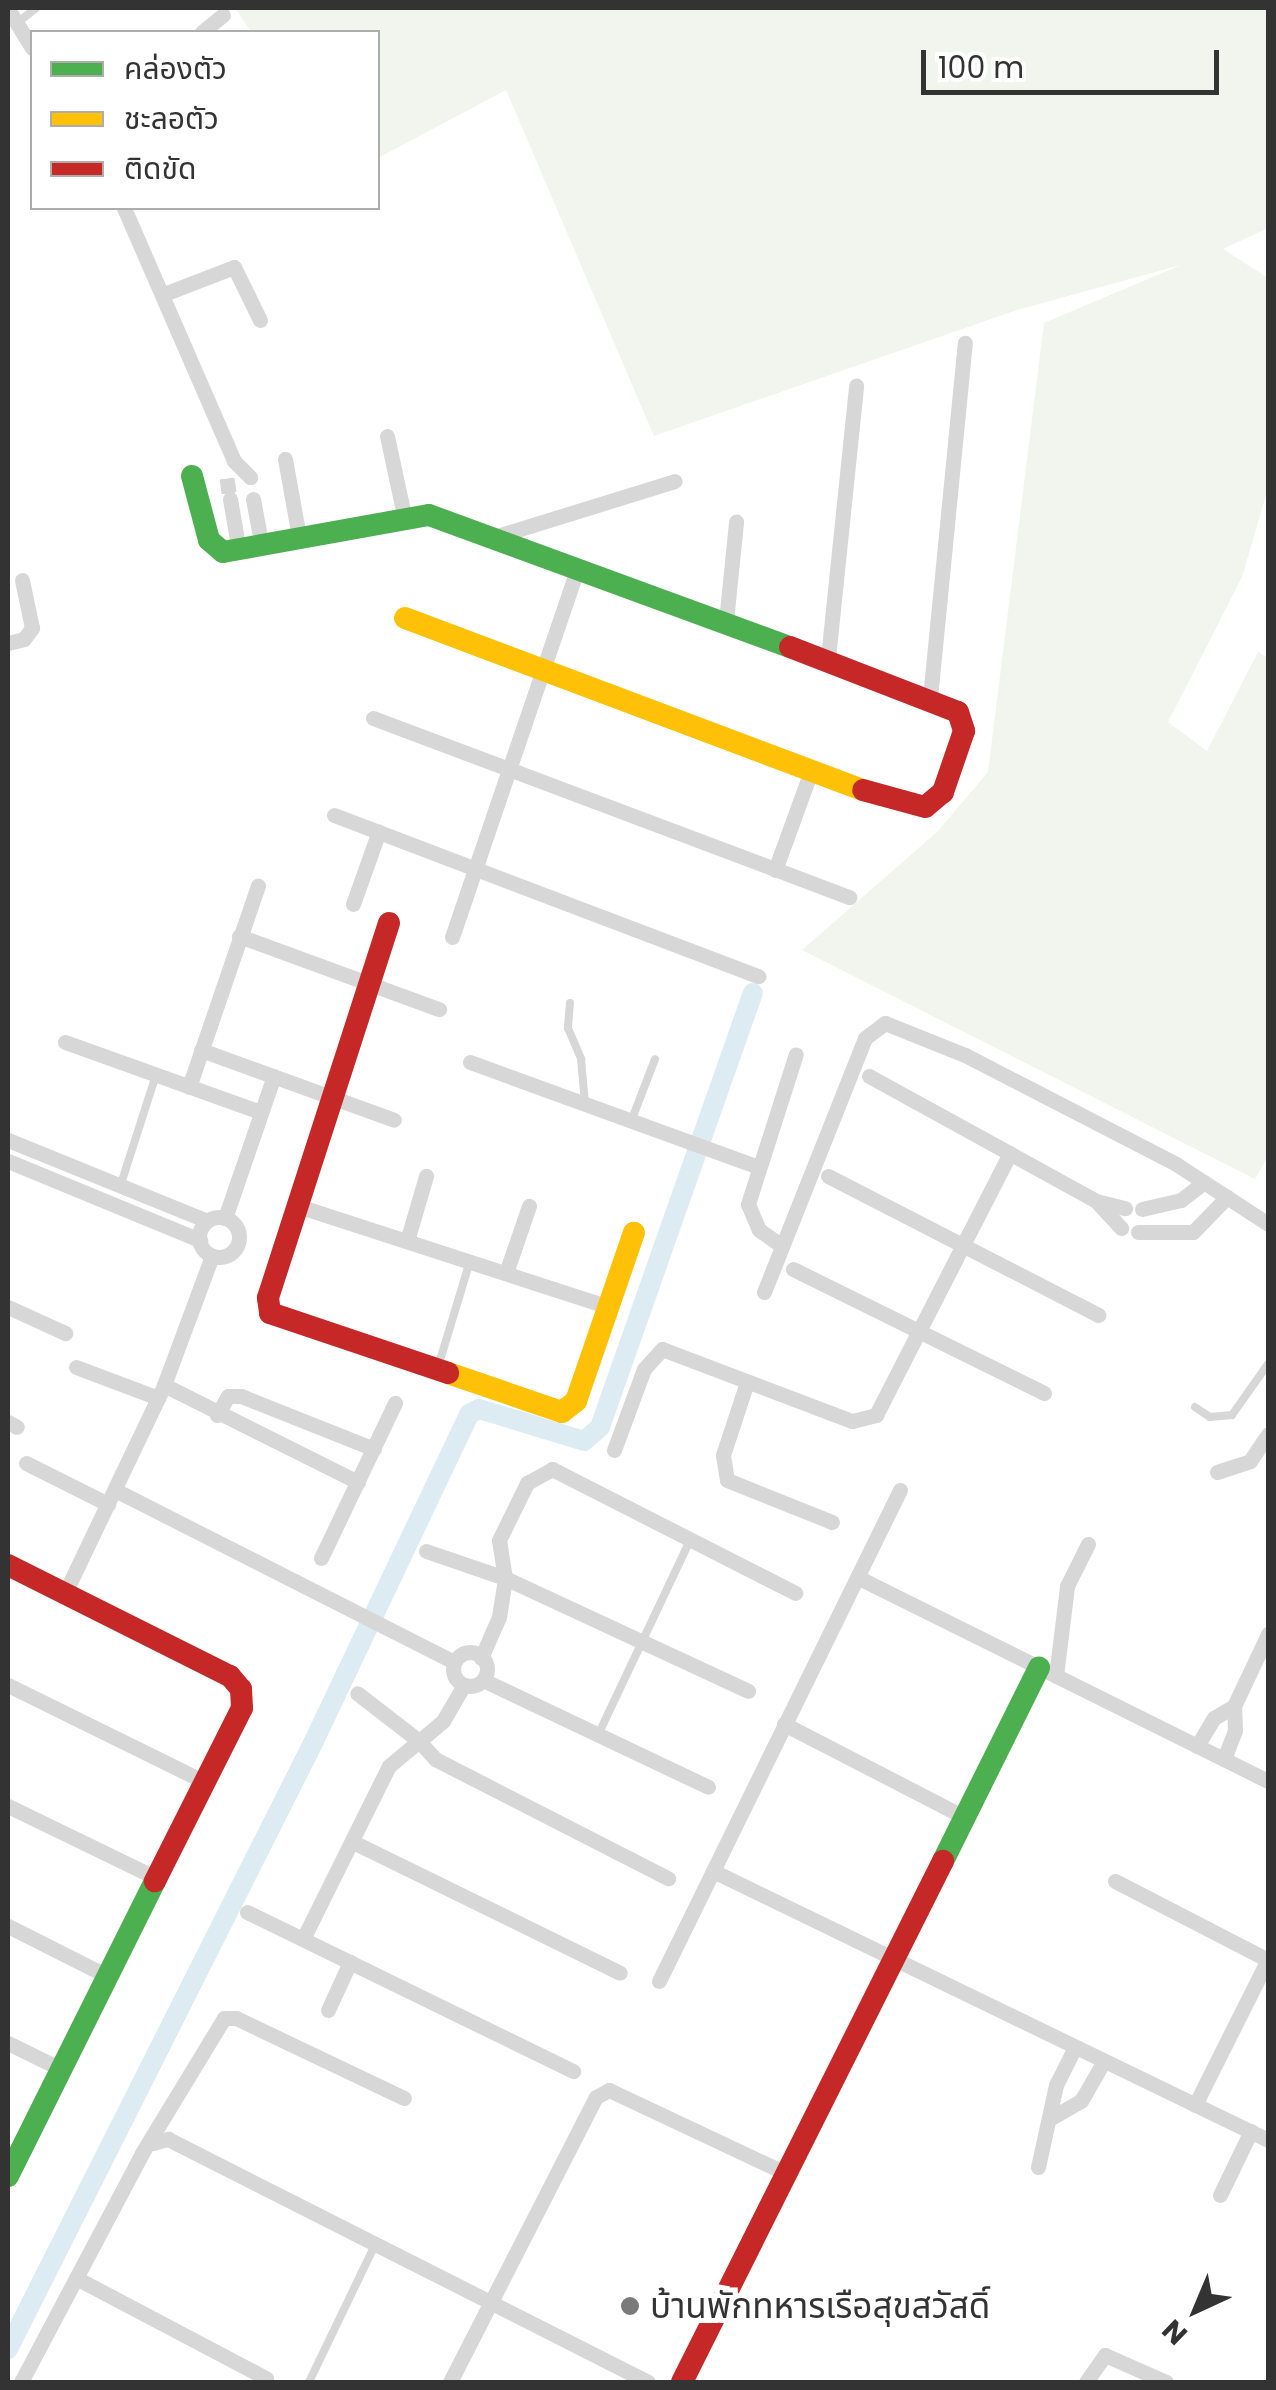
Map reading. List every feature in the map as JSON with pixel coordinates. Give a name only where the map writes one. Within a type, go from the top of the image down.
[{"type":"street","points":[[204,30],[223,15]]},
{"type":"street","points":[[12,16],[30,45]]},
{"type":"street","points":[[125,210],[234,461],[250,477]]},
{"type":"street","points":[[164,294],[234,267],[260,320]]},
{"type":"street","points":[[930,698],[965,343]]},
{"type":"street","points":[[828,658],[856,385]]},
{"type":"street","points":[[387,436],[404,516]]},
{"type":"street","points":[[285,459],[300,537]]},
{"type":"street","points":[[227,478],[234,461]]},
{"type":"street","points":[[192,476],[209,540],[223,552],[404,516],[429,515],[930,698],[958,712],[964,731],[934,802],[908,807],[405,618]]},
{"type":"street","points":[[494,538],[676,481]]},
{"type":"street","points":[[230,498],[250,549]]},
{"type":"street","points":[[250,549],[253,499]]},
{"type":"street","points":[[726,621],[736,522]]},
{"type":"street","points":[[452,937],[505,768],[578,567]]},
{"type":"street","points":[[8,643],[24,640],[32,628],[22,580]]},
{"type":"street","points":[[373,718],[849,897]]},
{"type":"street","points":[[775,870],[812,771]]},
{"type":"street","points":[[334,814],[758,976]]},
{"type":"street","points":[[353,904],[379,831]]},
{"type":"street","points":[[189,1087],[258,886]]},
{"type":"street","points":[[390,924],[295,1205],[266,1306],[270,1314],[554,1412],[568,1410],[634,1233]]},
{"type":"street","points":[[239,936],[439,1010]]},
{"type":"street","points":[[764,1292],[865,1038],[885,1023],[965,1055],[1204,1182],[1268,1224]]},
{"type":"street","points":[[65,1042],[262,1112]]},
{"type":"street","points":[[202,1050],[394,1120]]},
{"type":"street","points":[[782,1246],[751,1220],[748,1204],[796,1054]]},
{"type":"street","points":[[470,1062],[759,1167]]},
{"type":"street","points":[[225,1218],[274,1076]]},
{"type":"street","points":[[869,1076],[1096,1201],[1122,1228]]},
{"type":"street","points":[[8,1140],[207,1222],[225,1218]]},
{"type":"street","points":[[614,1450],[653,1353],[670,1348],[747,1382],[866,1422],[921,1330],[1010,1153]]},
{"type":"street","points":[[8,1161],[200,1240],[212,1256]]},
{"type":"street","points":[[407,1241],[426,1176]]},
{"type":"street","points":[[828,1176],[1098,1315]]},
{"type":"street","points":[[1096,1201],[1162,1208],[1204,1182]]},
{"type":"street","points":[[1138,1232],[1193,1232],[1228,1197]]},
{"type":"street","points":[[295,1205],[608,1307]]},
{"type":"street","points":[[506,1273],[529,1206]]},
{"type":"street","points":[[1162,1208],[1164,1235]]},
{"type":"street","points":[[212,1256],[229,1256],[239,1244],[238,1228],[225,1218]]},
{"type":"street","points":[[200,1240],[207,1222]]},
{"type":"street","points":[[65,1593],[161,1392],[212,1256]]},
{"type":"street","points":[[794,1269],[1044,1393]]},
{"type":"street","points":[[8,1306],[65,1333]]},
{"type":"street","points":[[76,1367],[161,1392],[358,1482]]},
{"type":"street","points":[[747,1382],[722,1455],[727,1480],[832,1522]]},
{"type":"street","points":[[217,1415],[228,1396],[240,1396],[374,1448]]},
{"type":"street","points":[[321,1558],[395,1403]]},
{"type":"street","points":[[1216,1472],[1250,1461],[1268,1434]]},
{"type":"street","points":[[26,1463],[111,1497],[454,1662]]},
{"type":"street","points":[[483,1680],[481,1658],[499,1617],[505,1578],[500,1540],[527,1483],[543,1468],[795,1593]]},
{"type":"street","points":[[659,1980],[900,1490]]},
{"type":"street","points":[[682,2382],[964,1817],[1047,1672],[1066,1586],[1088,1544]]},
{"type":"street","points":[[426,1551],[505,1578],[642,1638],[748,1691]]},
{"type":"street","points":[[8,1565],[230,1676],[241,1689],[242,1708],[9,2169]]},
{"type":"street","points":[[859,1578],[1268,1780]]},
{"type":"street","points":[[1224,1760],[1235,1732],[1234,1706],[1268,1634]]},
{"type":"street","points":[[454,1662],[469,1652],[481,1658]]},
{"type":"street","points":[[454,1662],[453,1673],[464,1685]]},
{"type":"street","points":[[303,1939],[390,1766],[443,1720],[464,1685],[483,1680],[708,1787]]},
{"type":"street","points":[[8,1684],[205,1782]]},
{"type":"street","points":[[357,1692],[419,1740],[444,1766],[668,1878]]},
{"type":"street","points":[[1197,1746],[1214,1718],[1234,1706]]},
{"type":"street","points":[[784,1724],[964,1817]]},
{"type":"street","points":[[8,1806],[156,1878]]},
{"type":"street","points":[[353,1842],[620,1974]]},
{"type":"street","points":[[713,1871],[1268,2140]]},
{"type":"street","points":[[1115,1881],[1268,1959],[1195,2104]]},
{"type":"street","points":[[247,1912],[573,2071]]},
{"type":"street","points":[[8,1926],[108,1976]]},
{"type":"street","points":[[328,2010],[350,1962]]},
{"type":"street","points":[[21,2382],[224,2018],[404,2098]]},
{"type":"street","points":[[8,2044],[61,2069]]},
{"type":"street","points":[[1038,2167],[1056,2085],[1075,2048]]},
{"type":"street","points":[[1051,2118],[1082,2101],[1104,2062]]},
{"type":"street","points":[[450,2382],[588,2103],[609,2090],[785,2173]]},
{"type":"street","points":[[1220,2195],[1251,2131]]},
{"type":"street","points":[[152,2143],[168,2139],[648,2382]]},
{"type":"street","points":[[76,2278],[266,2378]]},
{"type":"street","points":[[1086,2382],[1105,2355],[1166,2382]]},
{"type":"lane","points":[[12,16],[36,8]]},
{"type":"lane","points":[[570,1003],[568,1028],[581,1058],[584,1103]]},
{"type":"lane","points":[[632,1120],[654,1060]]},
{"type":"lane","points":[[120,1187],[156,1075]]},
{"type":"lane","points":[[437,1372],[470,1261]]},
{"type":"lane","points":[[1195,1406],[1210,1417],[1232,1415],[1268,1364]]},
{"type":"lane","points":[[598,1735],[690,1539]]},
{"type":"lane","points":[[309,2382],[376,2244]]},
{"type":"shaded area","points":[[235,8],[1268,8],[1268,228],[1223,249],[1268,278],[1268,488],[1242,577],[1168,722],[1207,751],[1258,652],[1268,658],[1268,1156],[1255,1179],[802,950],[938,831],[988,772],[1044,323],[1181,265],[1017,310],[654,436],[506,90],[380,157],[380,30],[250,30]]},
{"type":"waterway","points":[[8,2349],[314,1741],[469,1414],[479,1409],[584,1441],[600,1427],[753,993]]},
{"type":"tunnel","points":[[227,478],[230,499]]},
{"type":"traffic: fast","points":[[192,476],[209,540],[223,552],[429,515],[790,647]]},
{"type":"traffic: fast","points":[[943,1861],[1039,1668]]},
{"type":"traffic: fast","points":[[8,2176],[155,1881]]},
{"type":"traffic: slow","points":[[405,618],[863,790]]},
{"type":"traffic: slow","points":[[448,1373],[562,1412],[576,1401],[634,1233]]},
{"type":"traffic: jam","points":[[790,647],[958,712],[964,731],[943,792],[925,807],[863,790]]},
{"type":"traffic: jam","points":[[389,923],[268,1298],[270,1313],[448,1373]]},
{"type":"traffic: jam","points":[[8,1565],[230,1676],[241,1689],[242,1708],[155,1881]]},
{"type":"traffic: jam","points":[[682,2382],[943,1861]]},
{"type":"place","name":"บ้านพักทหารเรือสุขสวัสดิ์","points":[[630,2306]]}]
